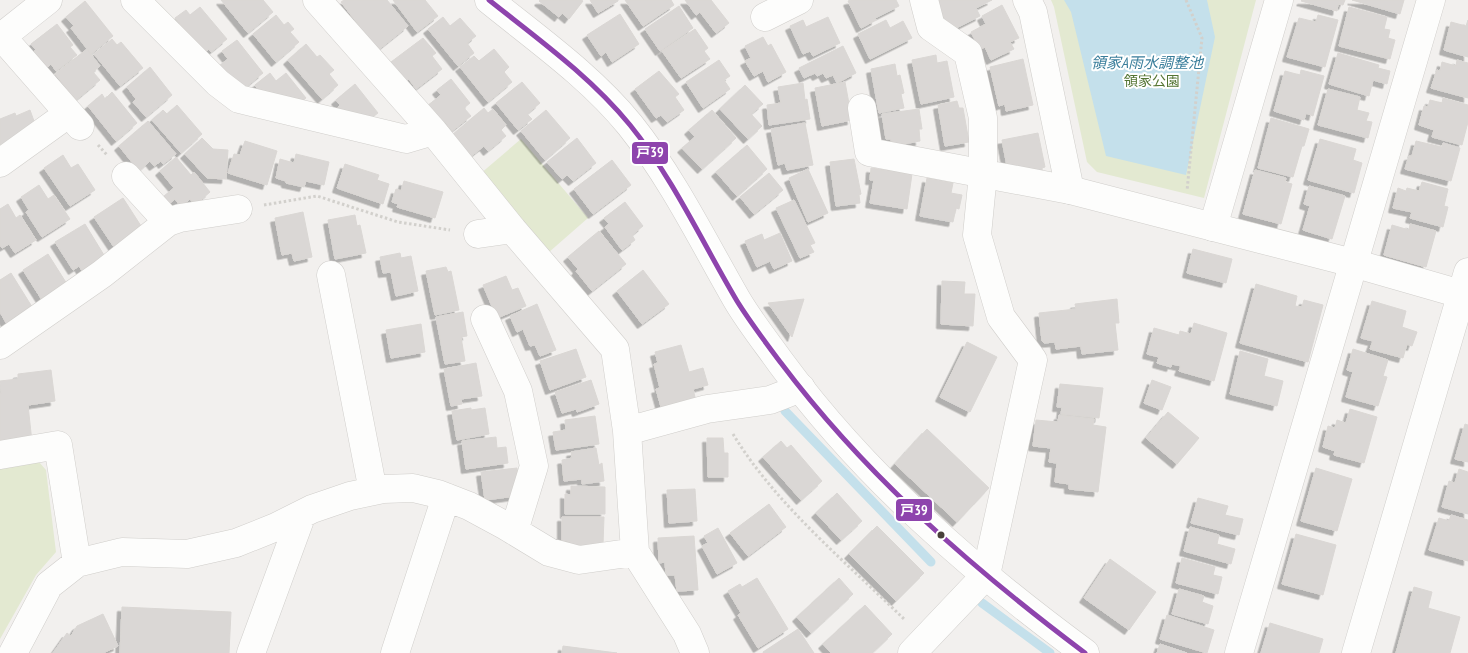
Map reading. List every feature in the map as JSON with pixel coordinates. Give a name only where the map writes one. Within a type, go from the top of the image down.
[{"type":"street","points":[[0,163],[74,120],[1,38],[48,0]]},
{"type":"street","points":[[135,0],[218,83],[239,98],[406,139],[433,131]]},
{"type":"street","points":[[317,0],[433,131],[512,228],[615,349],[627,431],[635,552],[687,634],[695,653]]},
{"type":"street","points":[[489,0],[590,81],[629,124],[669,179],[739,303],[782,364],[838,433],[905,504],[1040,620],[1085,653]]},
{"type":"street","points":[[765,18],[799,0]]},
{"type":"street","points":[[919,646],[986,575],[1033,360],[1001,317],[977,235],[983,174],[983,118],[968,53],[931,27],[924,0]]},
{"type":"street","points":[[1027,0],[1033,12],[1070,190]]},
{"type":"street","points":[[1213,227],[1279,0]]},
{"type":"street","points":[[1239,653],[1431,0]]},
{"type":"street","points":[[862,108],[869,152],[1070,190],[1353,262],[1466,288],[1356,653]]},
{"type":"street","points":[[126,176],[168,222]]},
{"type":"street","points":[[0,345],[102,274],[168,222],[180,218],[238,208]]},
{"type":"street","points":[[478,234],[512,228]]},
{"type":"street","points":[[332,275],[373,491]]},
{"type":"street","points":[[485,319],[518,391],[534,466],[514,531]]},
{"type":"street","points":[[627,431],[707,409],[770,400],[801,388]]},
{"type":"street","points":[[0,455],[58,445],[77,563]]},
{"type":"street","points":[[12,653],[49,585],[77,563],[122,552],[187,554],[236,543],[276,527],[312,509],[350,496],[383,489],[413,488],[446,497],[469,506],[549,552],[579,560],[635,552]]},
{"type":"street","points":[[395,653],[446,497]]},
{"type":"street","points":[[250,653],[302,514]]},
{"type":"path","points":[[1183,219],[1188,187],[1202,38],[1186,0]]},
{"type":"path","points":[[74,120],[126,176]]},
{"type":"path","points":[[283,202],[317,196],[398,222],[478,234]]},
{"type":"path","points":[[717,408],[745,454],[786,504],[919,646]]},
{"type":"green space","name":"領家A雨水調整池","points":[[1051,0],[1256,0],[1204,198],[1097,172],[1087,162]]},
{"type":"green space","points":[[521,139],[588,218],[548,253],[480,174]]},
{"type":"green space","points":[[39,462],[46,470],[56,552],[36,575],[0,639],[0,467]]},
{"type":"water","name":"領家A雨水調整池","points":[[1064,0],[1207,0],[1215,37],[1186,175],[1106,156],[1071,12]]},
{"type":"building","points":[[221,0],[263,0],[273,12],[248,33]]},
{"type":"building","points":[[344,0],[387,0],[408,26],[378,50],[341,2]]},
{"type":"building","points":[[393,0],[425,0],[438,16],[417,32]]},
{"type":"building","points":[[540,0],[583,1],[569,19],[562,13],[559,17]]},
{"type":"building","points":[[590,0],[618,0],[618,1],[598,13]]},
{"type":"building","points":[[625,0],[671,0],[674,5],[643,26]]},
{"type":"building","points":[[685,0],[711,0],[729,23],[716,33],[700,12],[696,15]]},
{"type":"building","points":[[896,0],[899,6],[875,18],[876,20],[861,28],[848,1]]},
{"type":"building","points":[[935,0],[992,0],[976,8],[980,16],[950,31]]},
{"type":"building","points":[[1302,0],[1345,0],[1343,5],[1338,4],[1337,11]]},
{"type":"building","points":[[1352,0],[1404,0],[1400,14]]},
{"type":"building","points":[[85,1],[113,36],[91,54],[71,28],[74,26],[66,17]]},
{"type":"building","points":[[1002,5],[1019,38],[1010,42],[1014,49],[991,60],[985,47],[980,49],[971,32],[986,24],[982,16]]},
{"type":"building","points":[[679,6],[693,28],[660,51],[645,29]]},
{"type":"building","points":[[200,7],[227,39],[211,52],[209,49],[200,56],[176,28],[180,24],[175,18],[186,10],[190,15]]},
{"type":"building","points":[[1349,7],[1387,17],[1384,29],[1390,30],[1388,38],[1395,40],[1390,59],[1339,46]]},
{"type":"building","points":[[620,14],[639,44],[612,62],[606,52],[601,56],[587,35]]},
{"type":"building","points":[[276,15],[284,25],[288,22],[294,29],[290,32],[299,42],[276,62],[253,34]]},
{"type":"building","points":[[1318,15],[1338,20],[1325,67],[1287,57],[1299,18],[1316,22]]},
{"type":"building","points":[[443,17],[450,26],[460,18],[476,36],[467,43],[474,53],[458,66],[428,29]]},
{"type":"building","points":[[828,17],[840,43],[813,56],[810,51],[803,54],[790,26],[803,20],[806,27]]},
{"type":"building","points":[[886,20],[890,28],[903,21],[912,38],[870,59],[858,34]]},
{"type":"building","points":[[1468,20],[1468,57],[1444,50],[1451,22],[1466,26]]},
{"type":"building","points":[[57,24],[73,45],[70,47],[77,55],[56,71],[51,64],[47,68],[31,44]]},
{"type":"building","points":[[695,29],[708,48],[704,51],[710,59],[681,78],[662,51]]},
{"type":"building","points":[[763,37],[768,46],[771,44],[786,72],[768,82],[763,71],[754,76],[745,61],[751,58],[745,46]]},
{"type":"building","points":[[423,38],[436,53],[432,56],[442,69],[416,89],[409,79],[405,82],[391,62]]},
{"type":"building","points":[[112,39],[117,45],[121,42],[143,68],[120,86],[94,54]]},
{"type":"building","points":[[237,40],[263,73],[236,95],[215,69],[228,59],[222,51]]},
{"type":"building","points":[[306,44],[317,57],[320,55],[334,70],[329,74],[338,85],[322,99],[288,60]]},
{"type":"building","points":[[843,46],[856,73],[837,83],[833,75],[826,78],[823,73],[817,76],[815,73],[804,78],[799,68]]},
{"type":"building","points":[[87,49],[100,66],[93,72],[100,80],[76,100],[55,74]]},
{"type":"building","points":[[494,49],[509,67],[504,72],[512,82],[488,102],[460,67],[474,56],[479,61]]},
{"type":"building","points":[[1338,53],[1379,65],[1378,68],[1390,71],[1387,84],[1373,80],[1369,96],[1329,84]]},
{"type":"building","points":[[936,55],[937,63],[947,61],[954,97],[921,104],[912,60]]},
{"type":"building","points":[[1023,59],[1033,105],[1006,111],[1005,104],[999,106],[990,67]]},
{"type":"building","points":[[719,60],[730,76],[724,80],[730,89],[703,108],[686,82]]},
{"type":"building","points":[[1457,60],[1468,63],[1468,98],[1431,88],[1437,70],[1440,71],[1442,62],[1456,66]]},
{"type":"building","points":[[895,64],[897,76],[900,75],[904,93],[901,94],[904,108],[879,113],[871,69]]},
{"type":"building","points":[[150,67],[172,95],[146,117],[133,102],[136,99],[127,87]]},
{"type":"building","points":[[1301,70],[1324,76],[1313,116],[1306,113],[1304,120],[1274,111],[1285,71],[1300,75]]},
{"type":"building","points":[[659,71],[679,94],[675,97],[684,110],[667,122],[661,115],[656,118],[635,89]]},
{"type":"building","points":[[270,73],[276,81],[286,73],[306,98],[291,110],[268,104],[255,85]]},
{"type":"building","points":[[451,79],[470,103],[464,108],[471,116],[452,131],[445,122],[442,125],[427,106],[441,95],[437,90]]},
{"type":"building","points":[[522,82],[540,103],[527,114],[532,119],[518,130],[496,103]]},
{"type":"building","points":[[845,82],[852,120],[822,126],[815,88]]},
{"type":"building","points":[[803,83],[810,119],[769,125],[767,105],[781,103],[778,87]]},
{"type":"building","points":[[355,84],[378,113],[365,123],[356,112],[347,120],[338,107],[340,105],[336,100]]},
{"type":"building","points":[[745,85],[763,104],[751,114],[762,126],[748,139],[720,109]]},
{"type":"building","points":[[1328,89],[1360,97],[1357,110],[1369,113],[1366,121],[1372,122],[1368,138],[1318,125]]},
{"type":"building","points":[[112,92],[137,123],[116,141],[88,106],[102,94],[105,99]]},
{"type":"building","points":[[1443,98],[1468,105],[1468,122],[1462,145],[1432,137],[1434,130],[1419,125],[1424,106],[1428,107],[1430,100],[1442,103]]},
{"type":"building","points":[[957,101],[959,108],[963,108],[969,142],[945,146],[938,105]]},
{"type":"building","points":[[177,105],[202,134],[181,153],[152,120],[163,110],[167,114]]},
{"type":"building","points":[[484,108],[488,113],[493,109],[506,125],[501,130],[506,136],[488,151],[484,146],[470,157],[452,135]]},
{"type":"building","points":[[919,109],[922,129],[919,129],[920,141],[892,146],[891,139],[886,139],[882,114]]},
{"type":"building","points":[[30,110],[38,132],[0,146],[0,119],[15,113],[16,116]]},
{"type":"building","points":[[546,110],[570,138],[545,160],[521,131]]},
{"type":"building","points":[[712,110],[736,138],[702,169],[682,148],[695,137],[689,130]]},
{"type":"building","points":[[1271,118],[1309,129],[1293,177],[1258,168]]},
{"type":"building","points":[[148,121],[176,154],[163,164],[161,161],[154,166],[150,161],[139,171],[119,146]]},
{"type":"building","points":[[805,123],[813,165],[787,170],[785,163],[778,165],[771,129]]},
{"type":"building","points":[[1038,133],[1045,167],[1042,168],[1043,176],[1008,171],[1002,140]]},
{"type":"building","points":[[202,138],[213,149],[228,150],[226,179],[207,178],[185,154]]},
{"type":"building","points":[[577,138],[596,163],[573,181],[567,175],[562,179],[547,162]]},
{"type":"building","points":[[1320,139],[1356,149],[1353,160],[1362,163],[1354,193],[1308,180]]},
{"type":"building","points":[[245,141],[277,151],[267,185],[228,173],[234,154],[240,155]]},
{"type":"building","points":[[1416,141],[1442,147],[1443,143],[1460,148],[1451,181],[1405,169],[1409,156],[1412,156]]},
{"type":"building","points":[[747,145],[767,169],[737,196],[716,172]]},
{"type":"building","points":[[296,154],[329,162],[324,185],[306,181],[304,187],[286,183],[286,181],[276,178],[280,159],[294,163]]},
{"type":"building","points":[[63,155],[71,168],[78,164],[95,190],[70,206],[44,168]]},
{"type":"building","points":[[176,157],[191,175],[194,172],[210,192],[195,205],[190,199],[181,207],[175,199],[170,203],[164,196],[174,188],[160,171]]},
{"type":"building","points":[[854,159],[861,194],[859,195],[860,203],[836,206],[830,162]]},
{"type":"building","points":[[612,160],[631,185],[593,214],[574,189]]},
{"type":"building","points":[[345,164],[379,175],[377,180],[389,184],[383,204],[337,188]]},
{"type":"building","points":[[871,168],[912,174],[907,209],[870,203],[874,180],[870,180]]},
{"type":"building","points":[[808,169],[828,213],[808,222],[789,178]]},
{"type":"building","points":[[1255,170],[1286,178],[1285,182],[1292,184],[1281,224],[1243,214]]},
{"type":"building","points":[[769,173],[783,190],[754,214],[740,197]]},
{"type":"building","points":[[927,178],[953,183],[951,193],[962,195],[959,209],[956,208],[953,222],[920,216]]},
{"type":"building","points":[[404,181],[443,192],[435,218],[397,207],[398,204],[392,202],[396,189],[401,191]]},
{"type":"building","points":[[1422,182],[1448,189],[1444,206],[1448,207],[1443,227],[1410,218],[1412,212],[1393,208],[1398,188],[1406,191],[1407,188],[1419,191]]},
{"type":"building","points":[[39,185],[48,199],[54,195],[70,219],[42,237],[26,212],[29,210],[21,197]]},
{"type":"building","points":[[1309,186],[1345,196],[1332,239],[1303,230],[1310,206],[1304,204]]},
{"type":"building","points":[[123,198],[143,229],[118,253],[94,217]]},
{"type":"building","points":[[794,200],[815,243],[810,245],[814,252],[800,258],[776,208]]},
{"type":"building","points":[[625,202],[643,226],[632,235],[635,240],[622,250],[605,227],[609,224],[604,218]]},
{"type":"building","points":[[8,204],[16,218],[20,215],[36,240],[15,253],[9,244],[2,248],[0,245],[0,209]]},
{"type":"building","points":[[303,212],[312,257],[294,261],[292,253],[282,255],[275,218]]},
{"type":"building","points":[[355,215],[357,226],[360,225],[366,253],[335,259],[328,220]]},
{"type":"building","points":[[85,224],[107,260],[84,274],[79,266],[73,270],[55,242]]},
{"type":"building","points":[[1410,224],[1436,231],[1426,267],[1384,255],[1392,225],[1409,230]]},
{"type":"building","points":[[599,231],[626,264],[592,291],[576,271],[578,269],[568,257]]},
{"type":"building","points":[[780,233],[792,261],[774,269],[770,261],[757,267],[745,241],[762,234],[764,240]]},
{"type":"building","points":[[1193,249],[1232,259],[1226,283],[1187,273]]},
{"type":"building","points":[[400,253],[401,258],[411,256],[418,291],[396,296],[391,272],[383,273],[380,257]]},
{"type":"building","points":[[48,254],[67,284],[42,300],[23,270]]},
{"type":"building","points":[[446,267],[448,272],[451,271],[459,310],[435,315],[426,271]]},
{"type":"building","points":[[643,270],[669,304],[642,324],[617,291]]},
{"type":"building","points":[[11,273],[34,310],[8,326],[0,312],[0,280]]},
{"type":"building","points":[[506,276],[512,290],[518,288],[526,306],[497,318],[483,285]]},
{"type":"building","points":[[942,281],[965,282],[964,294],[975,294],[973,326],[941,324]]},
{"type":"building","points":[[1256,284],[1297,296],[1295,306],[1302,307],[1304,300],[1323,305],[1308,362],[1240,343]]},
{"type":"building","points":[[804,299],[792,337],[768,303]]},
{"type":"building","points":[[1117,299],[1119,323],[1115,323],[1118,350],[1082,354],[1081,346],[1056,349],[1055,342],[1044,343],[1042,341],[1039,313],[1076,309],[1075,304]]},
{"type":"building","points":[[1372,301],[1406,311],[1402,327],[1417,332],[1412,346],[1407,344],[1403,358],[1370,349],[1373,341],[1361,338]]},
{"type":"building","points":[[537,304],[556,350],[540,356],[535,345],[530,346],[523,329],[517,332],[510,316]]},
{"type":"building","points":[[463,312],[467,336],[461,337],[465,361],[445,364],[436,317]]},
{"type":"building","points":[[1194,323],[1227,333],[1214,381],[1179,371],[1181,366],[1172,364],[1171,367],[1157,363],[1159,357],[1147,354],[1154,328],[1179,335],[1180,331],[1191,334]]},
{"type":"building","points":[[421,324],[425,352],[391,358],[386,330]]},
{"type":"building","points":[[967,342],[997,357],[970,412],[940,397]]},
{"type":"building","points":[[681,345],[689,372],[703,368],[708,385],[693,389],[697,405],[663,414],[656,389],[660,388],[654,364],[658,363],[655,352]]},
{"type":"building","points":[[576,349],[586,377],[550,390],[540,361]]},
{"type":"building","points":[[1353,349],[1388,360],[1383,376],[1387,377],[1378,406],[1346,397],[1353,372],[1347,370]]},
{"type":"building","points":[[1240,351],[1268,359],[1264,376],[1283,381],[1277,406],[1230,394]]},
{"type":"building","points":[[476,363],[482,396],[461,399],[462,404],[451,406],[444,369]]},
{"type":"building","points":[[51,370],[55,401],[28,405],[32,442],[0,446],[0,381],[18,379],[18,374]]},
{"type":"building","points":[[591,380],[599,404],[577,412],[576,409],[562,413],[555,392]]},
{"type":"building","points":[[1152,380],[1171,387],[1162,410],[1144,403]]},
{"type":"building","points":[[1060,384],[1103,388],[1099,418],[1061,414],[1062,407],[1057,407]]},
{"type":"building","points":[[471,408],[471,410],[485,408],[489,434],[457,440],[452,411]]},
{"type":"building","points":[[1350,409],[1377,417],[1364,463],[1334,455],[1335,451],[1323,447],[1328,426],[1335,428],[1337,420],[1346,423]]},
{"type":"building","points":[[1168,412],[1199,438],[1177,464],[1146,438]]},
{"type":"building","points":[[1059,415],[1094,419],[1093,425],[1106,427],[1098,492],[1069,489],[1069,484],[1055,482],[1057,463],[1049,462],[1051,448],[1033,446],[1036,420],[1058,422]]},
{"type":"building","points":[[595,416],[599,444],[556,450],[553,432],[566,430],[565,420]]},
{"type":"building","points":[[1465,424],[1468,425],[1468,462],[1455,459]]},
{"type":"building","points":[[927,429],[989,488],[957,522],[895,464]]},
{"type":"building","points":[[496,437],[497,448],[506,447],[508,463],[466,469],[462,441]]},
{"type":"building","points":[[707,438],[723,438],[724,453],[728,453],[728,477],[708,477]]},
{"type":"building","points":[[781,441],[787,448],[791,445],[822,481],[801,500],[763,457]]},
{"type":"building","points":[[596,448],[599,465],[602,463],[604,481],[582,484],[582,479],[564,481],[562,460],[572,458],[571,452]]},
{"type":"building","points":[[517,468],[519,485],[516,496],[485,500],[481,472]]},
{"type":"building","points":[[1316,468],[1352,479],[1337,531],[1301,521]]},
{"type":"building","points":[[1459,469],[1468,472],[1468,514],[1442,507],[1449,481],[1455,483]]},
{"type":"building","points":[[571,486],[605,487],[605,514],[565,514],[565,494],[571,495]]},
{"type":"building","points":[[695,489],[697,521],[669,523],[667,490]]},
{"type":"building","points":[[837,493],[862,521],[841,540],[816,513]]},
{"type":"building","points":[[1198,498],[1228,506],[1225,515],[1243,519],[1239,535],[1191,523]]},
{"type":"building","points":[[769,504],[786,527],[748,556],[730,533]]},
{"type":"building","points":[[1451,515],[1468,520],[1468,561],[1429,550],[1439,518],[1449,521]]},
{"type":"building","points":[[562,517],[604,517],[603,545],[568,545],[568,541],[562,541]]},
{"type":"building","points":[[877,526],[924,573],[896,601],[849,554]]},
{"type":"building","points":[[1190,527],[1219,535],[1217,544],[1235,549],[1231,564],[1184,551]]},
{"type":"building","points":[[718,528],[737,563],[717,574],[702,546],[708,543],[704,536]]},
{"type":"building","points":[[1296,534],[1336,545],[1323,595],[1282,584]]},
{"type":"building","points":[[694,536],[698,590],[677,591],[675,575],[666,575],[665,562],[659,563],[658,538]]},
{"type":"building","points":[[1182,558],[1215,567],[1213,575],[1222,577],[1218,594],[1176,583]]},
{"type":"building","points":[[1110,559],[1156,592],[1129,630],[1084,598]]},
{"type":"building","points":[[757,578],[788,629],[758,648],[738,615],[741,613],[728,591],[740,584],[742,587]]},
{"type":"building","points":[[839,578],[853,594],[811,633],[797,617]]},
{"type":"building","points":[[1414,587],[1432,592],[1428,608],[1460,617],[1450,653],[1396,653]]},
{"type":"building","points":[[1179,589],[1204,596],[1202,602],[1213,606],[1208,624],[1172,614]]},
{"type":"building","points":[[865,605],[892,634],[872,653],[831,653],[823,644]]},
{"type":"building","points":[[122,607],[231,612],[229,653],[120,653]]},
{"type":"building","points":[[103,614],[118,646],[103,653],[53,653],[67,633],[71,636],[77,626]]},
{"type":"building","points":[[1167,615],[1214,630],[1207,653],[1160,639]]},
{"type":"building","points":[[1270,623],[1323,639],[1319,653],[1261,653]]},
{"type":"building","points":[[798,629],[814,653],[763,652]]},
{"type":"building","points":[[1160,644],[1187,653],[1157,653]]},
{"type":"building","points":[[563,646],[617,653],[562,653]]},
{"type":"waterway","points":[[785,411],[931,562]]},
{"type":"waterway","points":[[982,603],[1050,653]]},
{"type":"transit line","name":"戸39","points":[[489,0],[581,74],[630,125],[646,145],[674,188],[747,317],[781,363],[848,444],[922,518],[962,554],[1085,653]]},
{"type":"park label","name":"領家公園","points":[[1152,81]]}]
